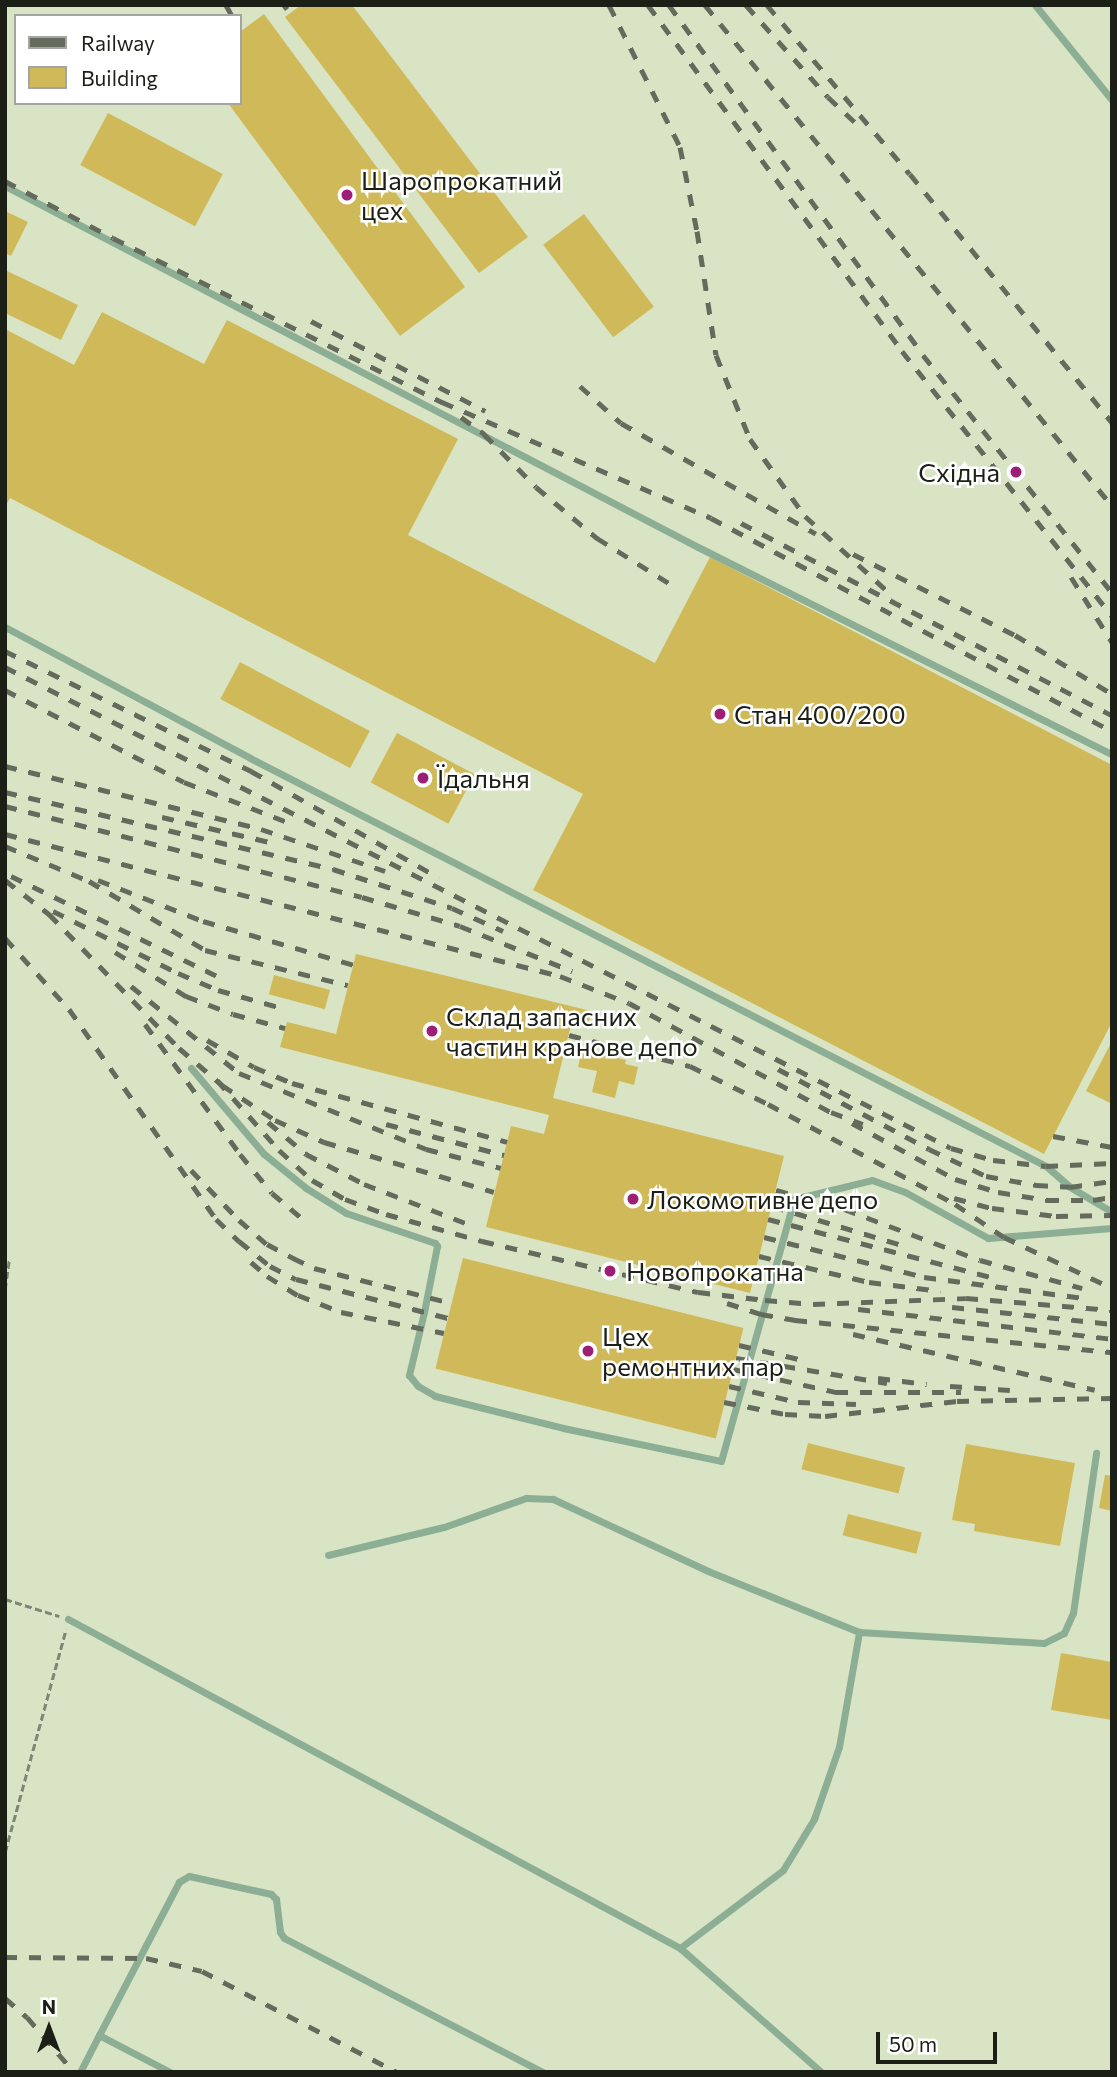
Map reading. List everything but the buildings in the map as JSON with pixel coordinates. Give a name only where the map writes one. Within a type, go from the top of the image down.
[{"type":"lane","points":[[1035,5],[1112,100]]},
{"type":"lane","points":[[5,186],[698,547],[1112,754]]},
{"type":"lane","points":[[5,627],[262,764],[1046,1166],[1070,1186],[1112,1212]]},
{"type":"lane","points":[[191,1068],[264,1154],[306,1188],[346,1213],[435,1243],[437,1246],[426,1305],[409,1375],[418,1386],[435,1395],[563,1428],[721,1461],[794,1199],[872,1180],[905,1192],[988,1238],[1112,1228]]},
{"type":"lane","points":[[328,1555],[444,1527],[526,1498],[553,1499],[708,1571],[859,1632],[1044,1643],[1064,1633],[1073,1613],[1096,1453]]},
{"type":"lane","points":[[68,1619],[680,1948],[821,2072]]},
{"type":"lane","points":[[680,1948],[783,1870],[814,1819],[839,1747],[859,1632]]},
{"type":"lane","points":[[80,2072],[179,1882],[190,1876],[271,1894],[276,1899],[280,1932],[284,1938],[543,2072]]},
{"type":"lane","points":[[99,2035],[170,2072]]},
{"type":"path","points":[[5,1289],[9,1260]]},
{"type":"path","points":[[5,1599],[68,1619],[59,1661],[5,1852]]},
{"type":"shaded area","points":[[5,5],[1112,5],[1112,2072],[5,2072]]},
{"type":"railway","points":[[226,5],[231,14]]},
{"type":"railway","points":[[284,5],[287,9]]},
{"type":"railway","points":[[609,5],[680,147],[697,231],[716,355],[750,439],[805,516],[886,590]]},
{"type":"railway","points":[[648,5],[902,351],[1112,616]]},
{"type":"railway","points":[[669,5],[923,355],[1112,593]]},
{"type":"railway","points":[[705,5],[1112,506]]},
{"type":"railway","points":[[746,5],[828,97],[858,125]]},
{"type":"railway","points":[[767,5],[910,174],[1112,423]]},
{"type":"railway","points":[[5,181],[113,238],[442,402],[711,518],[1112,731]]},
{"type":"railway","points":[[311,321],[485,411]]},
{"type":"railway","points":[[580,386],[621,423],[816,534]]},
{"type":"railway","points":[[461,417],[484,434],[536,487],[597,538],[675,587]]},
{"type":"railway","points":[[741,523],[1112,715]]},
{"type":"railway","points":[[853,554],[1015,635],[1112,694]]},
{"type":"railway","points":[[1071,577],[1112,642]]},
{"type":"railway","points":[[5,651],[251,771],[439,878]]},
{"type":"railway","points":[[5,667],[951,1148],[993,1160],[1046,1166],[1112,1163]]},
{"type":"railway","points":[[5,690],[184,782],[287,822]]},
{"type":"railway","points":[[5,766],[261,829],[385,871]]},
{"type":"railway","points":[[5,792],[333,869],[452,908],[503,931]]},
{"type":"railway","points":[[5,806],[362,897],[460,926],[572,971]]},
{"type":"railway","points":[[162,817],[278,844]]},
{"type":"railway","points":[[5,834],[560,976],[629,1003],[831,1112],[863,1124]]},
{"type":"railway","points":[[5,846],[89,881],[205,950],[348,985]]},
{"type":"railway","points":[[11,876],[221,978]]},
{"type":"railway","points":[[5,880],[49,914],[179,1048],[222,1085],[275,1120],[324,1142],[494,1192]]},
{"type":"railway","points":[[98,880],[203,921],[354,965]]},
{"type":"railway","points":[[53,911],[218,990],[282,1008]]},
{"type":"railway","points":[[5,938],[69,1009],[216,1219],[239,1241],[270,1266],[296,1279],[448,1318]]},
{"type":"railway","points":[[115,952],[186,996],[233,1014],[285,1028]]},
{"type":"railway","points":[[131,986],[239,1073],[426,1149],[501,1168]]},
{"type":"railway","points":[[145,1024],[240,1154],[272,1193],[304,1220]]},
{"type":"railway","points":[[569,1035],[690,1066],[768,1104],[955,1204],[1004,1237],[1112,1288]]},
{"type":"railway","points":[[207,1040],[254,1067],[292,1083],[507,1142]]},
{"type":"railway","points":[[778,1069],[986,1176],[1036,1185],[1070,1187],[1112,1181]]},
{"type":"railway","points":[[217,1080],[279,1150],[312,1180],[345,1199],[386,1214],[482,1241],[698,1292],[765,1300],[813,1304],[966,1298],[1112,1310]]},
{"type":"railway","points":[[268,1122],[306,1154],[364,1184],[471,1225]]},
{"type":"railway","points":[[852,1123],[955,1179],[998,1192],[1047,1200],[1093,1200],[1112,1197]]},
{"type":"railway","points":[[386,1124],[504,1155]]},
{"type":"railway","points":[[1053,1136],[1112,1147]]},
{"type":"railway","points":[[191,1170],[239,1220],[267,1244],[293,1258],[314,1268],[451,1303]]},
{"type":"railway","points":[[776,1190],[844,1209],[980,1260],[1082,1288]]},
{"type":"railway","points":[[954,1198],[992,1208],[1056,1216],[1112,1215]]},
{"type":"railway","points":[[772,1206],[902,1245]]},
{"type":"railway","points":[[768,1219],[995,1278]]},
{"type":"railway","points":[[764,1237],[924,1277],[1090,1299]]},
{"type":"railway","points":[[759,1256],[869,1282],[940,1291]]},
{"type":"railway","points":[[251,1262],[267,1276],[298,1295],[341,1312],[444,1333]]},
{"type":"railway","points":[[727,1303],[761,1314],[795,1320],[1112,1352]]},
{"type":"railway","points":[[952,1307],[1112,1324]]},
{"type":"railway","points":[[858,1309],[1112,1339]]},
{"type":"railway","points":[[853,1334],[1095,1390]]},
{"type":"railway","points":[[739,1345],[807,1361]]},
{"type":"railway","points":[[736,1358],[887,1383]]},
{"type":"railway","points":[[733,1369],[836,1392],[961,1392]]},
{"type":"railway","points":[[878,1378],[927,1384]]},
{"type":"railway","points":[[729,1386],[798,1402],[856,1404]]},
{"type":"railway","points":[[950,1386],[1010,1390]]},
{"type":"railway","points":[[724,1402],[785,1414],[825,1416],[957,1401],[1112,1398]]},
{"type":"railway","points":[[5,1957],[146,1958],[202,1971],[397,2072]]},
{"type":"railway","points":[[5,1998],[27,2017],[74,2072]]},
{"type":"place","name":"Шаропрокатний цех","points":[[347,195]]},
{"type":"place","name":"Східна","points":[[1016,472]]},
{"type":"place","name":"Стан 400/200","points":[[720,714]]},
{"type":"place","name":"Їдальня","points":[[423,778]]},
{"type":"place","name":"Склад запасних частин кранове депо","points":[[432,1031]]},
{"type":"place","name":"Локомотивне депо","points":[[633,1199]]},
{"type":"place","name":"Новопрокатна","points":[[610,1271]]},
{"type":"place","name":"Цех ремонтних пар","points":[[588,1351]]}]
